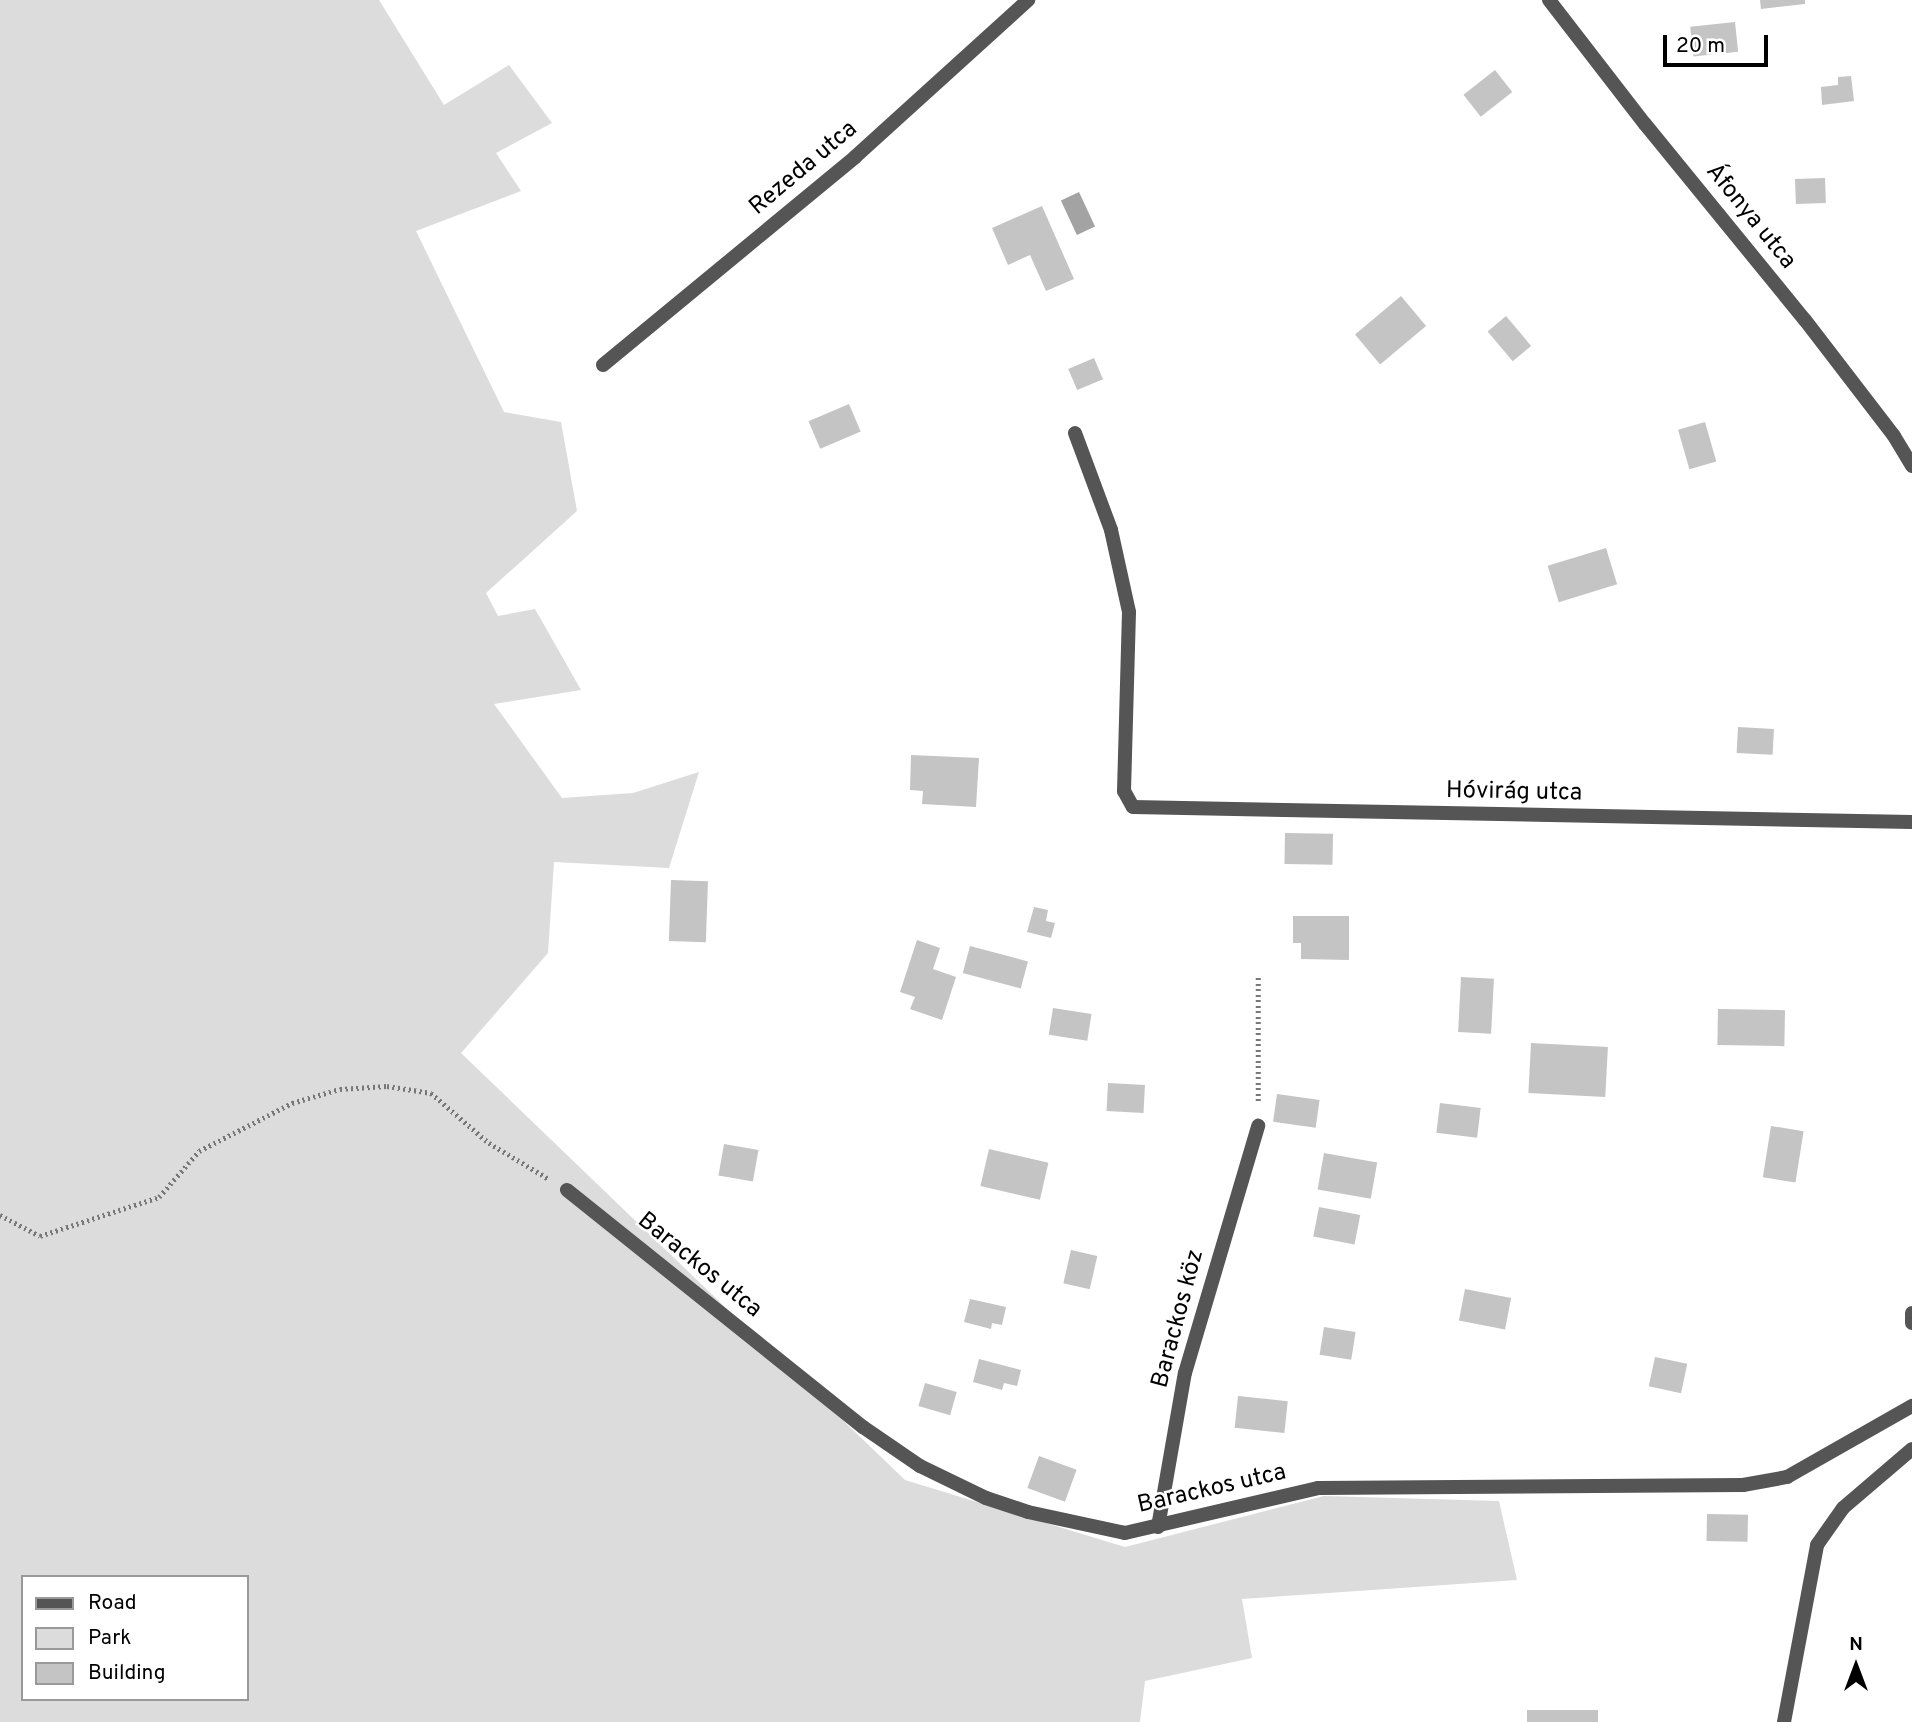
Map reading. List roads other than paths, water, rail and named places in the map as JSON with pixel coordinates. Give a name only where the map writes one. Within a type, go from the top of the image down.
[{"type":"street","name":"Rezeda utca","points":[[603,365],[855,157],[1028,0]]},
{"type":"street","name":"Áfonya utca","points":[[1549,0],[1645,124],[1805,320],[1894,436],[1912,466]]},
{"type":"street","name":"Hóvirág utca","points":[[1075,433],[1111,530],[1129,611],[1124,791],[1133,807],[1912,822]]},
{"type":"street","name":"Barackos köz","points":[[1158,1527],[1185,1373],[1258,1126]]},
{"type":"street","name":"Barackos utca","points":[[568,1190],[863,1427],[920,1466],[986,1498],[1028,1512],[1125,1533],[1318,1488],[1743,1485],[1787,1477],[1912,1406]]},
{"type":"street","points":[[1912,1313],[1912,1323]]},
{"type":"street","points":[[1784,1722],[1817,1545],[1843,1508],[1912,1449]]}]
